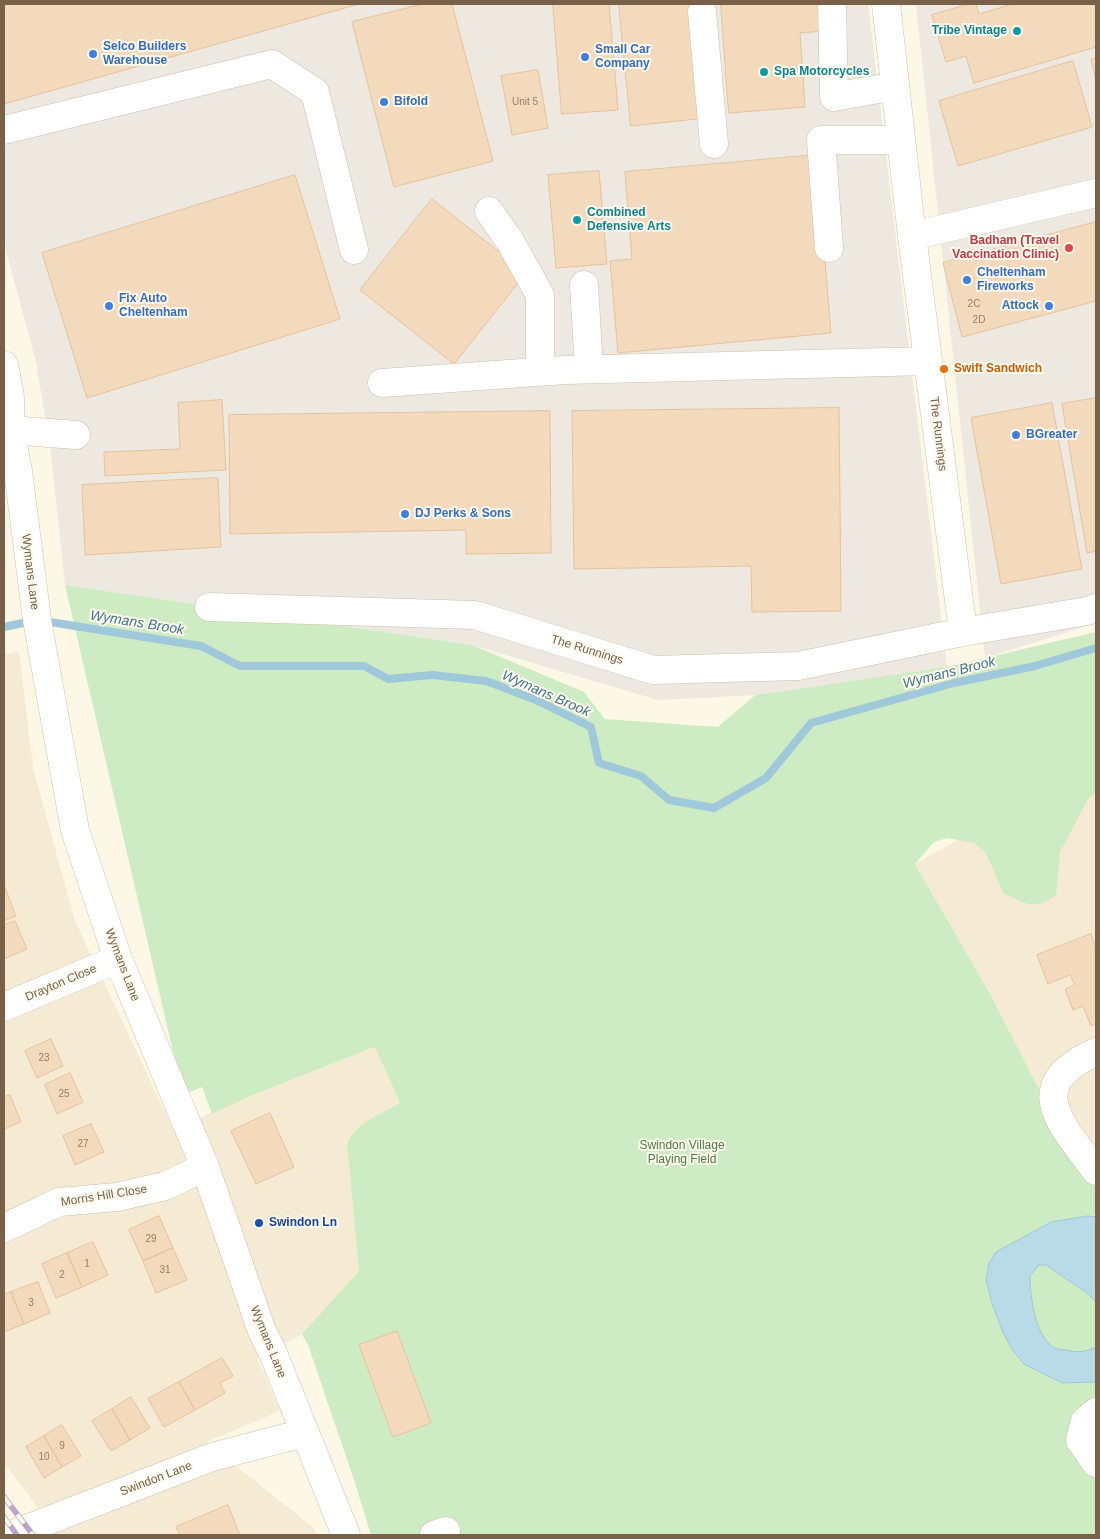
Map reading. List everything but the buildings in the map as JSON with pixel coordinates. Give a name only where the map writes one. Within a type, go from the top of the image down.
[{"type":"street","points":[[832,4],[834,97],[895,86]]},
{"type":"street","name":"The Runnings","points":[[886,4],[912,236],[963,632]]},
{"type":"street","points":[[702,12],[714,144]]},
{"type":"street","points":[[4,130],[272,64],[315,92],[354,250]]},
{"type":"street","points":[[829,248],[821,140],[902,140]]},
{"type":"street","points":[[912,236],[1096,193]]},
{"type":"street","points":[[489,211],[511,243],[540,296],[540,371]]},
{"type":"street","points":[[584,285],[589,369]]},
{"type":"street","points":[[382,383],[589,369],[928,361]]},
{"type":"street","name":"Wymans Lane","points":[[4,365],[10,397],[11,472],[75,830],[118,959],[205,1168],[262,1331],[346,1535]]},
{"type":"street","points":[[10,430],[76,435]]},
{"type":"street","name":"The Runnings","points":[[209,607],[474,615],[653,670],[798,666],[963,632],[1096,608]]},
{"type":"street","name":"Drayton Close","points":[[4,1007],[118,959]]},
{"type":"street","points":[[1096,1052],[1080,1059],[1060,1076],[1053,1092],[1054,1106],[1059,1122],[1096,1171]]},
{"type":"street","name":"Morris Hill Close","points":[[4,1228],[59,1202],[117,1197],[165,1186],[205,1168]]},
{"type":"street","points":[[1096,1412],[1085,1421],[1080,1440],[1096,1464]]},
{"type":"street","name":"Swindon Lane","points":[[11,1535],[212,1457],[304,1433]]},
{"type":"shaded area","points":[[4,4],[868,4],[947,667],[755,695],[658,700],[472,645],[65,585],[50,445],[36,362],[4,243]]},
{"type":"shaded area","points":[[916,4],[1096,4],[1096,623],[985,658]]},
{"type":"shaded area","points":[[19,651],[33,768],[75,921],[173,1129],[248,1097],[376,1047],[400,1104],[370,1119],[347,1145],[359,1271],[302,1334],[257,1358],[280,1411],[206,1442],[314,1528],[316,1535],[58,1535],[4,1462],[4,655]]},
{"type":"shaded area","points":[[1096,763],[1096,1159],[1041,1093],[989,992],[915,864]]},
{"type":"green space","name":"Swindon Village Playing Field","points":[[65,585],[472,645],[584,692],[605,719],[718,727],[755,695],[947,667],[1096,632],[1096,792],[1088,799],[1060,852],[1056,895],[1041,903],[1029,904],[1003,893],[986,853],[975,843],[947,838],[934,842],[915,864],[989,992],[1041,1093],[1067,1157],[1080,1149],[1096,1171],[1096,1412],[1085,1421],[1096,1463],[1096,1535],[371,1535],[308,1345],[302,1334],[359,1271],[347,1145],[356,1130],[362,1125],[400,1103],[375,1047],[248,1097],[212,1114],[202,1087],[183,1095]]},
{"type":"water","points":[[1088,1216],[1096,1217],[1096,1302],[1087,1293],[1046,1265],[1039,1265],[1030,1276],[1035,1315],[1038,1326],[1048,1343],[1056,1348],[1074,1352],[1096,1347],[1096,1382],[1062,1383],[1024,1364],[1011,1348],[992,1303],[986,1280],[989,1263],[996,1252],[1051,1222]]},
{"type":"waterway","name":"Wymans Brook","points":[[4,627],[37,620],[201,646],[240,666],[364,666],[388,679],[432,675],[486,681],[536,700],[591,727],[599,763],[641,776],[669,800],[714,808],[766,778],[811,723],[954,683],[1035,666],[1096,648]]},
{"type":"railway","points":[[4,1497],[33,1535]]},
{"type":"railway","points":[[4,1517],[17,1535]]},
{"type":"place","name":"Tribe Vintage","points":[[1017,31]]},
{"type":"place","name":"Selco Builders Warehouse","points":[[93,54]]},
{"type":"place","name":"Small Car Company","points":[[585,57]]},
{"type":"place","name":"Spa Motorcycles","points":[[764,72]]},
{"type":"place","name":"Bifold","points":[[384,102]]},
{"type":"place","name":"Combined Defensive Arts","points":[[577,220]]},
{"type":"place","name":"Badham (Travel Vaccination Clinic)","points":[[1069,248]]},
{"type":"place","name":"Cheltenham Fireworks","points":[[967,280]]},
{"type":"place","name":"Fix Auto Cheltenham","points":[[109,306]]},
{"type":"place","name":"Attock","points":[[1049,306]]},
{"type":"place","name":"Swift Sandwich","points":[[944,369]]},
{"type":"place","name":"BGreater","points":[[1016,435]]},
{"type":"place","name":"DJ Perks & Sons","points":[[405,514]]},
{"type":"place","name":"Swindon Ln","points":[[259,1223]]}]
